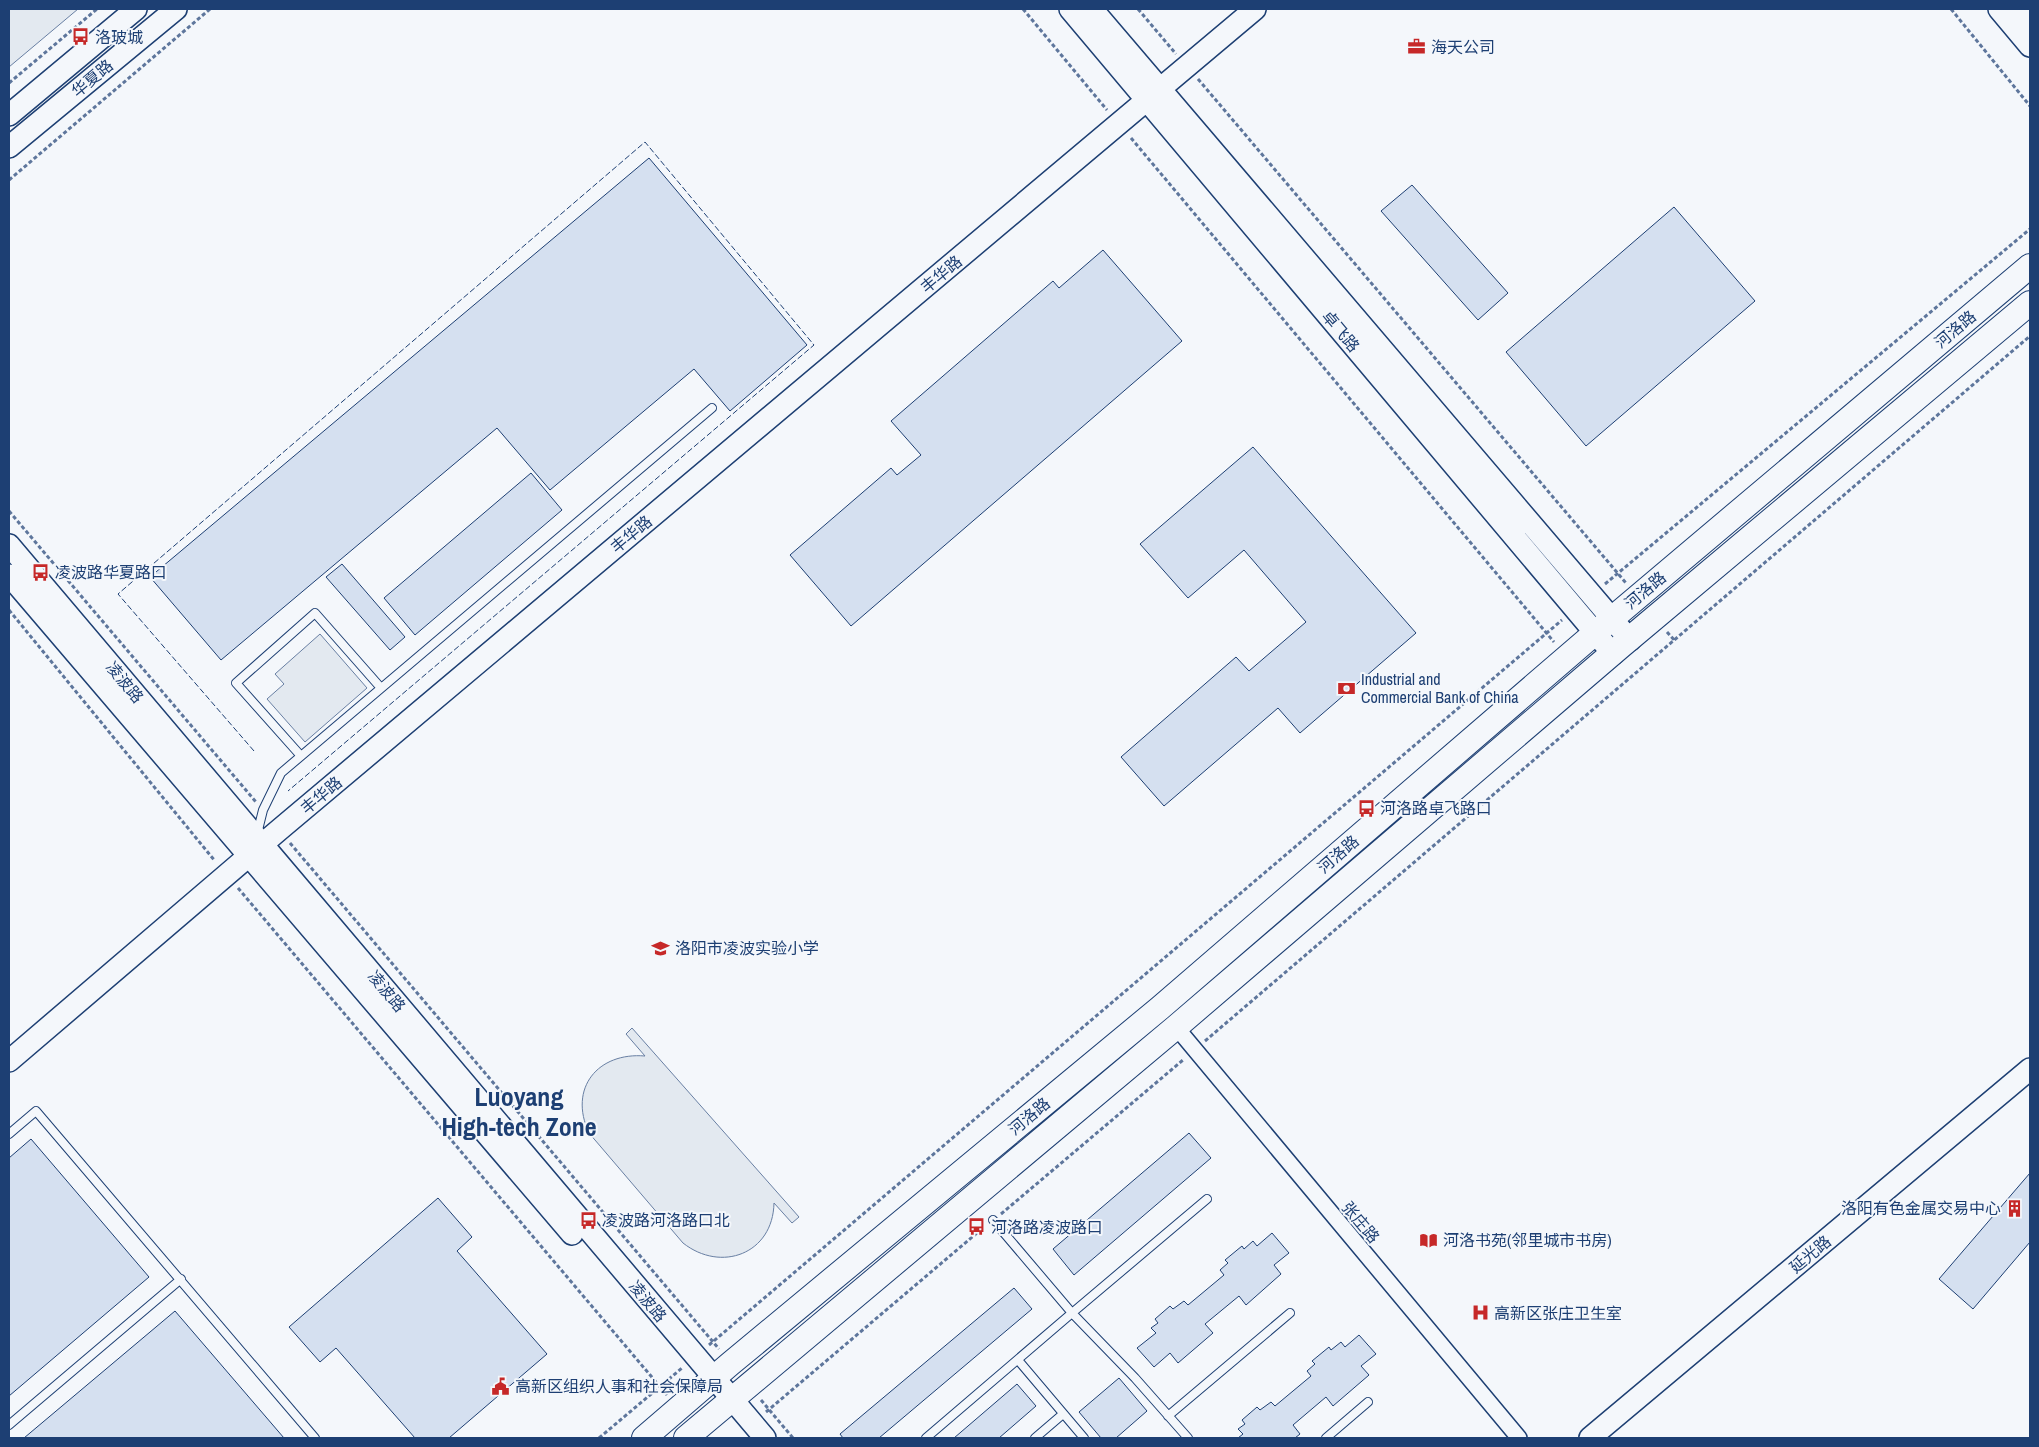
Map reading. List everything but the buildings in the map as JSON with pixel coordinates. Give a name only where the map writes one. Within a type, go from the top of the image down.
[{"type":"main road","name":"河洛路","points":[[644,1438],[715,1376],[1160,1008],[1603,625],[2030,266]]},
{"type":"main road","name":"河洛路","points":[[686,1438],[1176,1028],[1584,678],[2030,303]]},
{"type":"street","name":"华夏路","points":[[9,115],[136,9]]},
{"type":"street","name":"华夏路","points":[[9,148],[176,9]]},
{"type":"street","name":"卓飞路","points":[[1070,9],[1150,91],[1592,595],[1603,625],[1621,647]]},
{"type":"street","name":"卓飞路","points":[[1092,9],[1150,91],[1575,609],[1603,625]]},
{"type":"street","name":"丰华路","points":[[9,1047],[258,843],[1116,120],[1183,62],[1238,9]]},
{"type":"street","name":"丰华路","points":[[1183,62],[1255,9]]},
{"type":"street","points":[[1999,9],[2030,46]]},
{"type":"street","points":[[2020,9],[2030,20]]},
{"type":"street","name":"凌波路","points":[[9,545],[690,1361],[715,1376],[733,1398],[755,1434]]},
{"type":"street","name":"凌波路","points":[[9,575],[258,843]]},
{"type":"street","name":"丰华路","points":[[9,1061],[224,871]]},
{"type":"street","name":"张庄路","points":[[1176,1028],[1519,1438]]},
{"type":"street","name":"延光路","points":[[1590,1438],[2030,1069]]},
{"type":"street","name":"延光路","points":[[1612,1438],[2030,1087]]},
{"type":"lane","points":[[258,843],[263,810],[281,773],[712,408]]},
{"type":"lane","points":[[301,756],[236,683],[315,613],[381,688]]},
{"type":"lane","points":[[9,1134],[36,1111],[315,1438]]},
{"type":"lane","points":[[926,1438],[1207,1199]]},
{"type":"lane","points":[[993,1220],[1072,1313],[1188,1438]]},
{"type":"lane","points":[[9,1425],[181,1279]]},
{"type":"lane","points":[[1168,1416],[1290,1313]]},
{"type":"lane","points":[[1018,1360],[1084,1438]]},
{"type":"lane","points":[[1326,1438],[1368,1402]]},
{"type":"lane","points":[[1035,1438],[1064,1414]]},
{"type":"path","points":[[9,83],[97,9]]},
{"type":"path","points":[[9,180],[210,9]]},
{"type":"path","points":[[1023,9],[1566,657]]},
{"type":"path","points":[[1138,9],[1637,597]]},
{"type":"path","points":[[1951,9],[2030,106]]},
{"type":"path","points":[[1592,595],[2030,228]]},
{"type":"path","points":[[755,1434],[769,1410],[1195,1050],[2030,336]]},
{"type":"path","points":[[9,511],[263,810]]},
{"type":"path","points":[[599,1438],[1575,609]]},
{"type":"path","points":[[9,610],[224,871],[678,1408]]},
{"type":"path","points":[[1656,618],[1675,641]]},
{"type":"path","points":[[1584,678],[1604,701]]},
{"type":"path","points":[[258,843],[714,1342],[715,1376]]},
{"type":"path","points":[[733,1398],[769,1410],[793,1438]]},
{"type":"shaded area","points":[[9,9],[78,9],[9,67]]},
{"type":"shaded area","points":[[320,634],[367,688],[305,742],[267,699],[284,684],[275,674]]},
{"type":"shaded area","points":[[632,1028],[799,1217],[792,1223],[774,1203],[771,1221],[765,1235],[755,1246],[742,1253],[728,1257],[713,1257],[698,1252],[683,1243],[589,1133],[583,1117],[582,1101],[585,1088],[591,1076],[613,1060],[628,1056],[645,1056],[626,1034]]},
{"type":"fence","points":[[254,751],[118,594],[645,142],[814,345],[288,791]]},
{"type":"place","name":"洛玻城","points":[[81,37]]},
{"type":"place","name":"海天公司","points":[[1417,47]]},
{"type":"place","name":"凌波路华夏路口","points":[[41,572]]},
{"type":"place","name":"Industrial and Commercial Bank of China","points":[[1347,688]]},
{"type":"place","name":"河洛路卓飞路口","points":[[1366,808]]},
{"type":"place","name":"洛阳市凌波实验小学","points":[[661,948]]},
{"type":"place","name":"洛阳有色金属交易中心","points":[[2015,1208]]},
{"type":"place","name":"凌波路河洛路口北","points":[[588,1220]]},
{"type":"place","name":"河洛路凌波路口","points":[[977,1227]]},
{"type":"place","name":"河洛书苑(邻里城市书房)","points":[[1429,1240]]},
{"type":"place","name":"高新区张庄卫生室","points":[[1480,1313]]},
{"type":"place","name":"高新区组织人事和社会保障局","points":[[501,1386]]},
{"type":"district","name":"Luoyang High-tech Zone","points":[[519,1111]]}]
